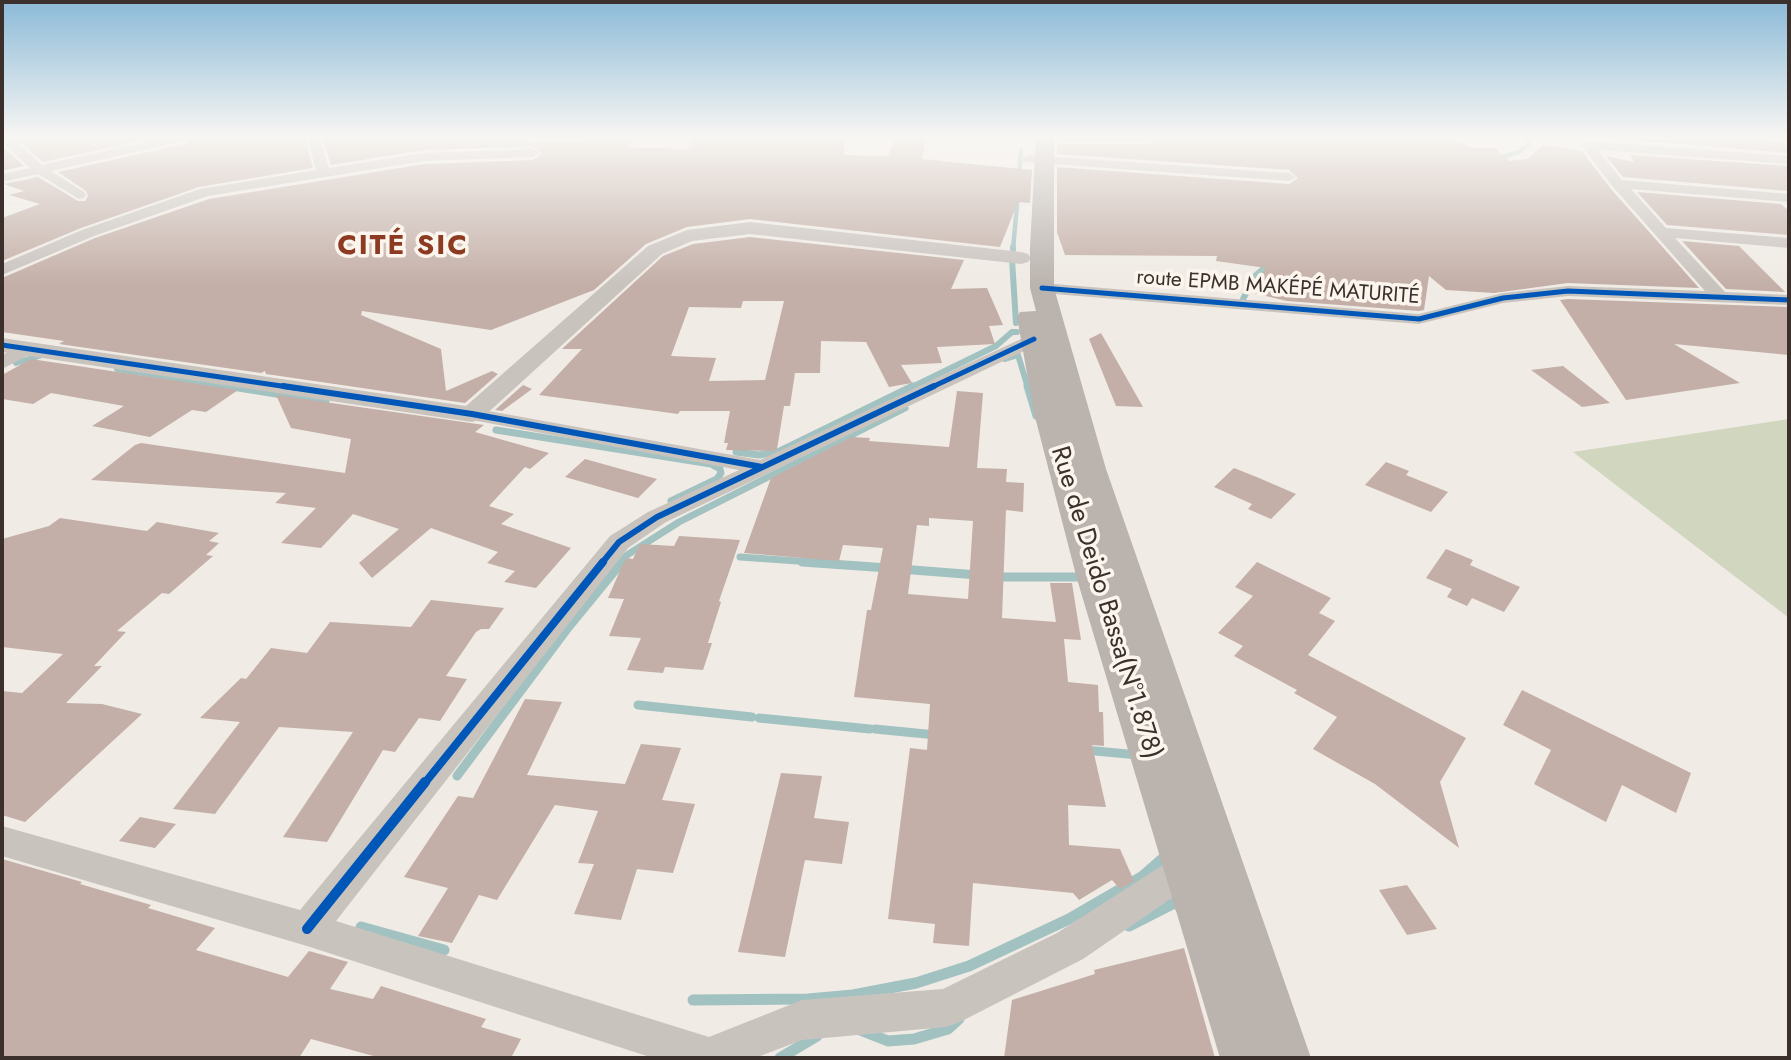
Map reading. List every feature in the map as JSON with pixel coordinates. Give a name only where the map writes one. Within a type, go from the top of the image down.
[{"type":"main road","name":"Rue de Deido Bassa(N°1.878)","points":[[1034,186],[1021,258],[1048,414],[1095,579],[1247,1058]]},
{"type":"main road","points":[[1042,186],[1042,288],[1091,469],[1284,1058]]},
{"type":"street","points":[[66,186],[79,195]]},
{"type":"street","points":[[2,270],[36,254],[190,195],[244,186]]},
{"type":"street","points":[[1620,186],[1718,295]]},
{"type":"street","points":[[1648,186],[1789,198]]},
{"type":"street","points":[[472,414],[655,250],[687,236],[750,228],[1021,258]]},
{"type":"street","points":[[1661,232],[1789,243]]},
{"type":"street","points":[[2,249],[36,254]]},
{"type":"street","name":"route EPMB MAKÉPÉ MATURITÉ","points":[[1042,288],[1419,319],[1503,298],[1568,290],[1789,300]]},
{"type":"street","points":[[307,929],[619,542],[657,517],[1034,340]]},
{"type":"street","points":[[2,363],[14,347],[472,414],[762,467]]},
{"type":"street","points":[[2,841],[307,929],[707,1057],[802,1020],[946,1008],[1070,946],[1186,869]]},
{"type":"green space","points":[[1789,419],[1789,618],[1573,452]]},
{"type":"building","points":[[11,186],[54,186],[78,201],[85,201],[88,196],[79,186],[202,186],[81,228],[2,261],[2,218],[40,204],[9,195],[24,191]]},
{"type":"building","points":[[286,186],[1031,186],[1030,203],[1018,202],[1000,247],[750,219],[687,227],[646,244],[594,290],[491,330],[362,311],[361,315],[441,349],[446,391],[492,371],[498,374],[465,403],[266,374],[265,371],[261,373],[59,344],[64,341],[2,332],[2,278],[95,238],[209,199]]},
{"type":"building","points":[[1057,186],[1609,186],[1699,288],[1568,283],[1494,293],[1446,290],[1429,276],[1424,310],[1419,311],[1287,301],[1249,292],[1266,268],[1216,261],[1217,256],[1065,255],[1057,232]]},
{"type":"building","points":[[1735,186],[1789,186],[1789,191]]},
{"type":"building","points":[[1637,192],[1781,204],[1789,211],[1789,235],[1667,225]]},
{"type":"building","points":[[750,237],[964,260],[951,289],[987,288],[1003,325],[989,326],[995,344],[937,347],[942,363],[901,365],[912,383],[889,387],[866,342],[821,341],[820,373],[795,373],[790,406],[784,406],[777,449],[774,451],[726,450],[728,443],[724,443],[730,411],[680,411],[678,414],[539,395],[582,349],[562,349],[564,347],[663,256],[693,244]],"holes":[[[743,301],[784,301],[765,380],[709,381],[716,358],[671,356],[689,307],[741,308]]]},
{"type":"building","points":[[1682,241],[1739,246],[1785,292],[1726,289]]},
{"type":"building","points":[[1560,300],[1789,307],[1789,355],[1674,344],[1740,383],[1626,400]]},
{"type":"building","points":[[1101,333],[1143,407],[1116,406],[1089,339]]},
{"type":"building","points":[[31,359],[238,390],[206,412],[192,410],[150,437],[92,426],[124,406],[51,393],[33,404],[2,399],[2,375]]},
{"type":"building","points":[[1563,366],[1610,403],[1582,407],[1531,370]]},
{"type":"building","points":[[523,385],[532,389],[502,411],[495,410]]},
{"type":"building","points":[[957,391],[983,393],[977,468],[1007,469],[1006,482],[1024,483],[1023,512],[1006,510],[1002,618],[1056,622],[1050,583],[1072,583],[1081,640],[1064,639],[1068,682],[1098,685],[1099,712],[1103,712],[1104,746],[1092,745],[1106,807],[1068,805],[1069,845],[1120,849],[1134,881],[1120,889],[1112,880],[1079,900],[1073,893],[973,883],[969,946],[933,943],[935,924],[888,919],[910,748],[927,750],[930,704],[854,697],[867,610],[871,610],[883,548],[843,545],[839,561],[744,553],[771,478],[852,437],[870,438],[869,441],[949,447]],"holes":[[[929,518],[973,521],[968,599],[908,594],[917,525],[929,526]]]},
{"type":"building","points":[[276,395],[484,425],[475,432],[549,453],[530,469],[525,467],[489,506],[514,514],[501,524],[571,548],[536,588],[504,582],[515,571],[487,563],[498,552],[431,528],[372,578],[359,563],[399,529],[353,514],[321,548],[281,543],[316,508],[275,503],[286,493],[91,480],[141,443],[345,473],[351,439],[291,428]]},
{"type":"building","points":[[585,459],[657,479],[638,498],[565,477]]},
{"type":"building","points":[[1386,462],[1409,471],[1406,475],[1448,492],[1431,512],[1365,485]]},
{"type":"building","points":[[1234,468],[1296,494],[1271,519],[1248,509],[1252,504],[1214,487]]},
{"type":"building","points":[[60,518],[147,531],[157,522],[219,533],[209,541],[219,543],[206,555],[213,556],[169,594],[162,593],[117,631],[126,632],[94,666],[102,666],[66,703],[102,704],[142,714],[25,822],[2,815],[2,691],[22,693],[63,654],[2,647],[2,539],[49,526]]},
{"type":"building","points":[[679,536],[740,540],[719,601],[721,602],[708,643],[712,643],[703,670],[665,667],[663,673],[627,670],[641,638],[609,636],[624,599],[608,598],[622,566],[627,558],[633,559],[640,544],[674,546]]},
{"type":"building","points":[[1446,549],[1473,560],[1470,565],[1520,587],[1504,612],[1472,598],[1467,606],[1447,597],[1452,589],[1426,578]]},
{"type":"building","points":[[1257,562],[1331,598],[1319,613],[1335,621],[1308,655],[1466,738],[1440,782],[1459,848],[1375,784],[1313,749],[1337,717],[1294,693],[1297,690],[1234,656],[1243,646],[1218,633],[1253,596],[1235,587]]},
{"type":"building","points":[[431,600],[504,608],[489,629],[476,632],[446,676],[467,679],[440,721],[419,718],[395,752],[383,750],[327,842],[283,837],[353,732],[279,727],[215,814],[173,809],[240,722],[200,718],[241,678],[246,679],[271,648],[307,653],[330,622],[411,627]]},
{"type":"building","points":[[1522,690],[1691,773],[1676,813],[1622,785],[1606,822],[1534,784],[1551,750],[1503,725]]},
{"type":"building","points":[[525,699],[562,702],[527,775],[625,784],[641,744],[681,748],[662,800],[695,804],[673,873],[637,869],[621,920],[574,914],[594,864],[578,863],[598,811],[555,805],[497,900],[479,895],[452,943],[418,936],[448,888],[404,877],[458,796],[473,798]]},
{"type":"building","points":[[781,773],[822,776],[814,818],[849,822],[842,864],[805,860],[785,957],[738,952]]},
{"type":"building","points":[[140,817],[176,824],[155,848],[119,841]]},
{"type":"building","points":[[2,859],[82,882],[80,884],[151,905],[148,908],[215,928],[196,950],[288,977],[309,951],[348,962],[330,989],[373,999],[381,986],[486,1019],[481,1027],[521,1039],[511,1058],[381,1058],[311,1039],[299,1058],[2,1058]]},
{"type":"building","points":[[1407,885],[1437,929],[1407,935],[1379,890]]},
{"type":"building","points":[[1184,948],[1215,1058],[1004,1058],[1012,1000],[1095,974],[1094,970]]},
{"type":"waterway","points":[[1013,249],[1018,194]]},
{"type":"waterway","points":[[1012,259],[1016,323]]},
{"type":"waterway","points":[[1243,299],[1256,275],[1270,263]]},
{"type":"waterway","points":[[910,388],[996,346],[1012,332],[1017,332]]},
{"type":"waterway","points":[[1005,359],[1018,355],[1028,388]]},
{"type":"waterway","points":[[16,363],[39,356]]},
{"type":"waterway","points":[[117,369],[237,388]]},
{"type":"waterway","points":[[226,386],[326,402]]},
{"type":"waterway","points":[[736,452],[759,455],[778,452],[913,386]]},
{"type":"waterway","points":[[1027,386],[1036,416]]},
{"type":"waterway","points":[[620,563],[627,555],[679,522],[905,408]]},
{"type":"waterway","points":[[496,430],[711,464],[720,469],[721,473],[717,479],[671,501]]},
{"type":"waterway","points":[[740,557],[826,563]]},
{"type":"waterway","points":[[457,776],[567,629],[622,562]]},
{"type":"waterway","points":[[802,562],[888,568]]},
{"type":"waterway","points":[[900,569],[978,575]]},
{"type":"waterway","points":[[995,577],[1084,577]]},
{"type":"waterway","points":[[638,705],[752,717]]},
{"type":"waterway","points":[[759,718],[870,729]]},
{"type":"waterway","points":[[875,729],[936,735]]},
{"type":"waterway","points":[[1085,750],[1138,755]]},
{"type":"waterway","points":[[693,1000],[808,999],[853,995],[916,983],[969,966],[1069,919],[1143,876],[1167,855]]},
{"type":"waterway","points":[[1129,926],[1178,901],[1180,907]]},
{"type":"waterway","points":[[361,927],[444,950]]},
{"type":"waterway","points":[[860,1030],[888,1041],[914,1039],[948,1029],[959,1019]]},
{"type":"waterway","points":[[780,1058],[817,1036]]},
{"type":"cycle path","points":[[1042,288],[1419,319],[1503,298],[1568,291],[1789,300]]},
{"type":"cycle path","points":[[307,929],[619,542],[657,517],[1034,339]]},
{"type":"cycle path","points":[[2,345],[472,414],[762,467]]},
{"type":"district","name":"CITÉ SIC","points":[[403,247]]}]
